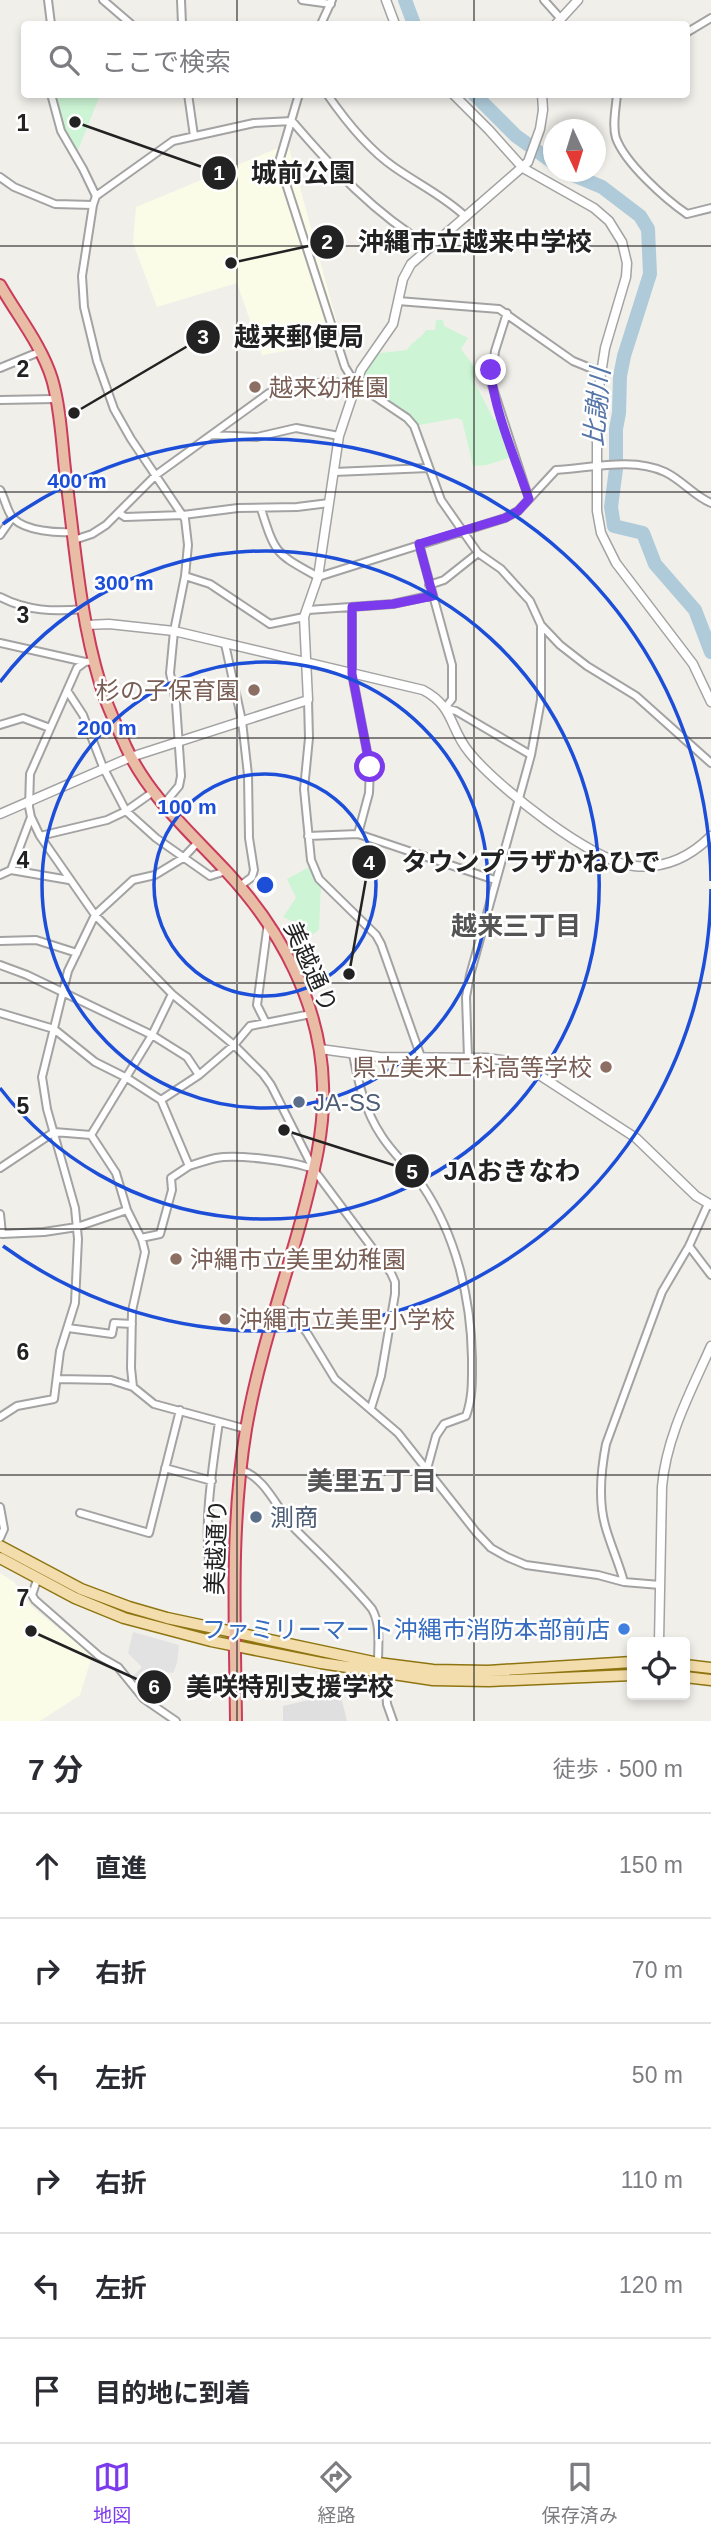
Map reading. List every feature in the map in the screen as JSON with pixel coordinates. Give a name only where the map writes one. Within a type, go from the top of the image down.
[{"type":"highway","name":"美越通り","points":[[0,285],[52,379],[89,661],[131,757],[153,792],[240,886],[268,923],[298,978],[320,1049],[323,1116],[314,1170],[261,1363],[246,1429],[233,1583],[236,1721]]},
{"type":"main road","points":[[0,1545],[81,1589],[129,1607],[167,1618],[378,1663],[432,1670],[488,1671],[627,1662]]},
{"type":"main road","points":[[0,1559],[75,1598],[124,1618],[164,1630],[385,1674],[432,1680],[489,1681],[627,1675]]},
{"type":"main road","points":[[690,1666],[711,1668]]},
{"type":"main road","points":[[690,1678],[711,1680]]},
{"type":"street","points":[[48,0],[51,21]]},
{"type":"street","points":[[103,0],[128,21]]},
{"type":"street","points":[[181,0],[182,21]]},
{"type":"street","points":[[302,0],[332,2],[322,21]]},
{"type":"street","points":[[386,0],[394,21]]},
{"type":"street","points":[[544,0],[558,21]]},
{"type":"street","points":[[560,21],[578,0]]},
{"type":"street","points":[[690,31],[711,18]]},
{"type":"street","points":[[52,98],[68,147],[83,169],[96,196]]},
{"type":"street","points":[[189,98],[194,136]]},
{"type":"street","points":[[298,98],[279,162],[281,174],[345,367],[355,383],[407,418],[414,426],[441,500],[478,554],[500,569],[530,601],[541,625],[575,657],[636,696],[711,763]]},
{"type":"street","points":[[330,98],[383,158],[466,217]]},
{"type":"street","points":[[457,98],[526,165],[594,208],[609,221],[622,242],[627,263],[626,277],[600,372],[597,400],[601,466],[597,511],[605,545],[693,664],[711,702]]},
{"type":"street","points":[[421,1057],[381,944],[376,935],[319,879],[312,860],[304,789],[309,738],[305,663],[306,613],[318,577],[339,436],[355,383],[393,324],[403,279],[411,264],[526,165],[536,147],[543,110],[542,98]]},
{"type":"street","points":[[616,98],[615,136],[622,149],[667,201],[687,214],[711,208]]},
{"type":"street","points":[[163,805],[179,786],[181,776],[180,742],[170,673],[188,545],[183,515],[131,439],[114,409],[94,350],[84,306],[82,276],[93,205],[96,196],[173,141],[254,123],[292,121]]},
{"type":"street","points":[[292,121],[348,185],[397,225],[429,246]]},
{"type":"street","points":[[0,177],[14,187],[55,204],[93,205]]},
{"type":"street","points":[[398,301],[499,309],[573,361],[600,372]]},
{"type":"street","points":[[507,313],[495,351],[491,382],[529,499]]},
{"type":"street","points":[[0,368],[39,352]]},
{"type":"street","points":[[0,490],[12,518],[19,523],[52,533],[74,536],[92,534],[119,513],[156,475],[251,404],[280,388],[331,382],[355,383]]},
{"type":"street","points":[[0,400],[55,399]]},
{"type":"street","points":[[212,435],[257,437],[296,428],[339,436]]},
{"type":"street","points":[[261,509],[272,545],[280,555],[318,577],[505,518],[518,511],[556,470],[640,465],[666,472],[711,503]]},
{"type":"street","points":[[334,472],[428,468]]},
{"type":"street","points":[[119,513],[125,517],[183,515],[238,508],[261,509],[330,503]]},
{"type":"street","points":[[0,533],[12,518]]},
{"type":"street","points":[[419,544],[452,664],[452,699],[445,708]]},
{"type":"street","points":[[429,585],[444,580],[478,554]]},
{"type":"street","points":[[185,576],[210,584],[270,624],[306,613],[393,604],[433,596]]},
{"type":"street","points":[[0,597],[16,606],[38,610],[84,609]]},
{"type":"street","points":[[352,607],[352,674],[370,767],[369,793],[358,834]]},
{"type":"street","points":[[86,625],[108,624],[174,631],[423,690],[437,697],[450,714],[468,752],[518,801],[583,844],[616,862],[631,866],[673,862],[694,851],[711,836]]},
{"type":"street","points":[[468,1058],[466,997],[495,880],[531,755],[541,700],[541,625]]},
{"type":"street","points":[[0,643],[89,661]]},
{"type":"street","points":[[225,644],[242,721],[248,775],[248,838],[254,870],[252,877],[240,886]]},
{"type":"street","points":[[89,661],[77,668],[30,775],[31,817],[40,836],[95,915],[172,995],[234,1045],[271,1085],[314,1170],[386,1265],[394,1282],[395,1294],[381,1376],[371,1408]]},
{"type":"street","points":[[68,692],[83,715],[103,767],[126,811],[183,858],[210,876],[226,871]]},
{"type":"street","points":[[0,814],[103,767],[308,700]]},
{"type":"street","points":[[445,708],[456,711],[531,755]]},
{"type":"street","points":[[0,725],[23,718],[50,728]]},
{"type":"street","points":[[40,836],[107,820],[126,811],[153,792]]},
{"type":"street","points":[[11,870],[31,817]]},
{"type":"street","points":[[308,836],[358,834],[495,880]]},
{"type":"street","points":[[0,1417],[17,1406],[54,1399],[60,1351],[77,1285],[75,1208],[47,1109],[42,1077],[68,971],[95,915],[133,880],[155,875],[183,858],[198,842]]},
{"type":"street","points":[[0,875],[11,870],[52,878],[69,878]]},
{"type":"street","points":[[266,1023],[257,1005],[268,923]]},
{"type":"street","points":[[0,941],[36,940],[77,953]]},
{"type":"street","points":[[0,965],[27,975],[152,1035],[187,1057],[199,1075]]},
{"type":"street","points":[[91,1135],[152,1035],[172,995]]},
{"type":"street","points":[[0,1013],[54,1029],[95,1062],[127,1078],[161,1100],[189,1166]]},
{"type":"street","points":[[161,1100],[199,1075],[234,1045],[250,1026],[311,1014]]},
{"type":"street","points":[[320,1049],[379,1057],[508,1061],[530,1069],[636,1138],[696,1196],[710,1204],[690,1246],[662,1292],[606,1444],[601,1500],[605,1527],[624,1582]]},
{"type":"street","points":[[353,1055],[363,1099],[381,1136],[421,1185],[448,1233],[468,1301],[471,1403],[466,1416],[444,1424],[436,1436],[427,1469]]},
{"type":"street","points":[[0,1168],[54,1132],[91,1135]]},
{"type":"street","points":[[91,1135],[116,1173],[127,1210],[145,1252],[132,1311],[133,1387]]},
{"type":"street","points":[[141,1238],[160,1234],[172,1190],[171,1178],[189,1166],[231,1156],[289,1162],[314,1170]]},
{"type":"street","points":[[0,1214],[2,1234],[77,1227],[127,1210]]},
{"type":"street","points":[[690,1246],[711,1275]]},
{"type":"street","points":[[278,1306],[296,1319],[307,1333],[335,1379],[398,1433],[483,1540],[507,1558],[535,1567],[598,1575],[624,1582],[660,1585]]},
{"type":"street","points":[[68,1328],[112,1334],[114,1323],[132,1324]]},
{"type":"street","points":[[659,1637],[662,1487],[665,1462],[673,1435],[711,1346]]},
{"type":"street","points":[[58,1379],[111,1380],[133,1387],[154,1404],[246,1429]]},
{"type":"street","points":[[80,1513],[149,1533],[180,1410]]},
{"type":"street","points":[[213,1584],[208,1557],[212,1481],[219,1422]]},
{"type":"street","points":[[165,1468],[212,1481]]},
{"type":"street","points":[[241,1470],[249,1472],[270,1494],[294,1528],[338,1570],[372,1609],[376,1616],[378,1632],[378,1663]]},
{"type":"street","points":[[0,1507],[4,1529],[0,1538]]},
{"type":"street","points":[[37,1580],[32,1595],[35,1600],[89,1648],[117,1667],[144,1699],[176,1721]]},
{"type":"street","points":[[385,1674],[387,1704],[393,1721]]},
{"type":"shaded area","points":[[288,144],[342,341],[262,355],[237,283],[157,307],[133,243],[136,207]]},
{"type":"shaded area","points":[[0,1573],[14,1582],[31,1606],[92,1656],[80,1695],[40,1721],[0,1721]]},
{"type":"shaded area","points":[[133,1632],[179,1645],[173,1673],[159,1671],[143,1690],[131,1678],[142,1667],[128,1653]]},
{"type":"shaded area","points":[[340,1693],[347,1721],[283,1721],[283,1706]]},
{"type":"green space","points":[[55,98],[99,98],[76,155],[63,131]]},
{"type":"green space","points":[[436,320],[443,320],[444,326],[468,338],[461,349],[476,369],[473,379],[494,420],[501,416],[515,456],[487,465],[473,466],[462,420],[457,418],[414,426],[355,383],[372,354],[407,350],[426,330],[435,330]]},
{"type":"green space","points":[[311,866],[321,885],[319,930],[312,935],[299,921],[283,917],[296,898],[287,879]]},
{"type":"waterway","name":"比謝川","points":[[405,0],[413,21]]},
{"type":"waterway","name":"比謝川","points":[[478,98],[516,136],[543,155]]},
{"type":"waterway","name":"比謝川","points":[[590,182],[602,187],[640,216],[648,229],[650,274],[620,376],[616,469],[611,507],[614,526],[643,533],[655,564],[695,610],[711,652]]},
{"type":"place","name":"城前公園","points":[[75,122]]},
{"type":"place","name":"沖縄市立越来中学校","points":[[231,263]]},
{"type":"place","name":"越来幼稚園","points":[[255,387]]},
{"type":"place","name":"越来郵便局","points":[[74,413]]},
{"type":"place","name":"杉の子保育園","points":[[254,690]]},
{"type":"place","name":"タウンプラザかねひで","points":[[349,974]]},
{"type":"place","name":"県立美来工科高等学校","points":[[606,1067]]},
{"type":"place","name":"JA-SS","points":[[299,1102]]},
{"type":"place","name":"JAおきなわ","points":[[284,1130]]},
{"type":"place","name":"沖縄市立美里幼稚園","points":[[176,1259]]},
{"type":"place","name":"沖縄市立美里小学校","points":[[225,1319]]},
{"type":"place","name":"測商","points":[[256,1517]]},
{"type":"place","name":"ファミリーマート沖縄市消防本部前店","points":[[624,1629]]},
{"type":"place","name":"美咲特別支援学校","points":[[31,1631]]},
{"type":"district","name":"越来三丁目","points":[[516,926]]},
{"type":"district","name":"美里五丁目","points":[[372,1481]]},
{"type":"route","points":[[370,767],[352,674],[352,607],[393,604],[433,596],[419,544],[505,518],[518,511],[529,499],[499,411],[491,382],[491,370]]}]
